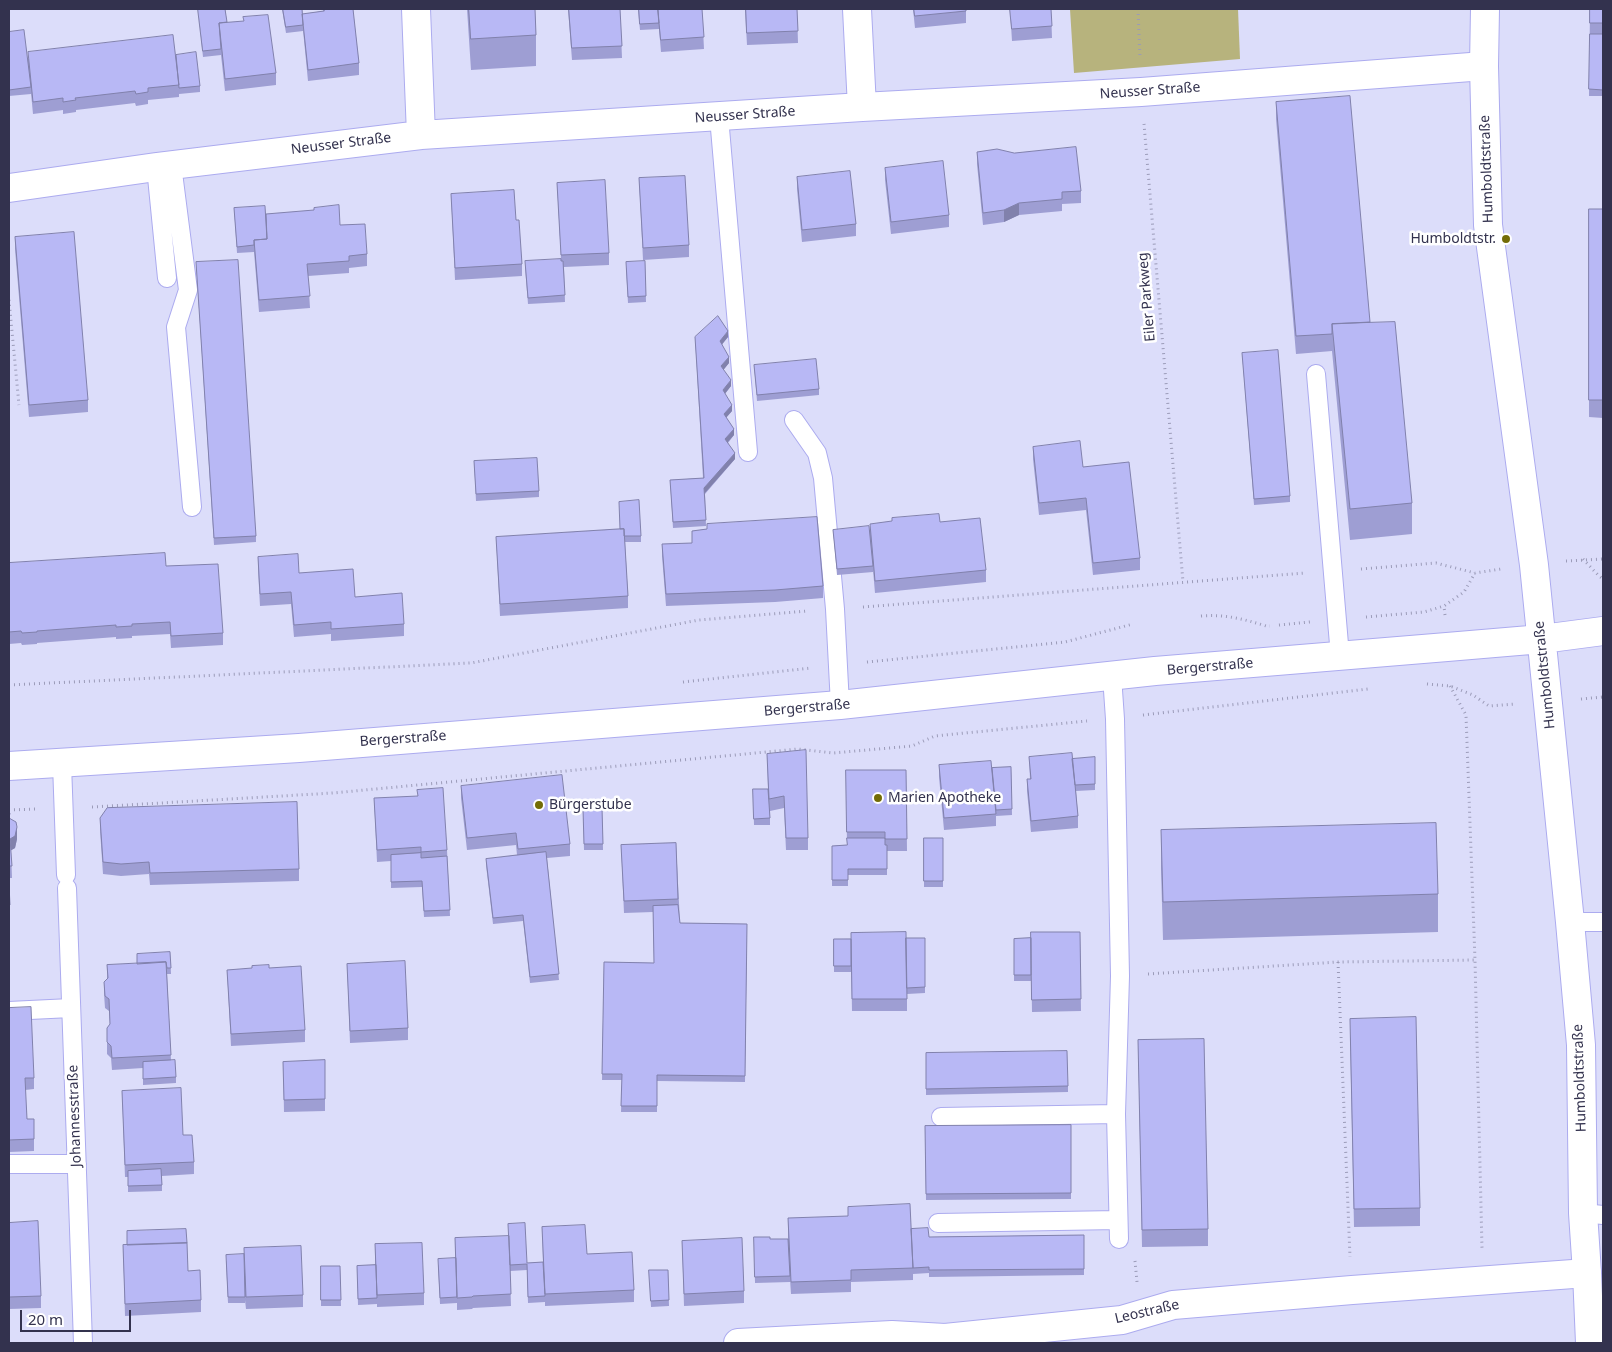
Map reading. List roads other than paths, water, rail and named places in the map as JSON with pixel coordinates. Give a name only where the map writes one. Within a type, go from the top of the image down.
[{"type":"street","points":[[416,9],[421,135]]},
{"type":"street","points":[[857,9],[862,107]]},
{"type":"street","name":"Humboldtstraße","points":[[1485,9],[1484,66],[1488,225],[1534,565],[1581,1044],[1593,1214],[1587,1273],[1590,1343]]},
{"type":"street","name":"Neusser Straße","points":[[9,188],[164,166],[421,135],[862,107],[1142,92],[1484,66]]},
{"type":"street","name":"Bergerstraße","points":[[9,766],[289,748],[840,706],[1155,671],[1542,639],[1603,631]]},
{"type":"street","name":"Leostraße","points":[[738,1343],[892,1335],[945,1338],[1122,1320],[1173,1305],[1587,1273]]},
{"type":"lane","points":[[719,117],[748,452]]},
{"type":"lane","points":[[164,166],[167,278]]},
{"type":"lane","points":[[164,166],[188,290],[176,327],[192,507]]},
{"type":"lane","points":[[1316,374],[1340,656]]},
{"type":"lane","points":[[794,420],[817,453],[823,478],[840,706]]},
{"type":"lane","points":[[1112,676],[1115,719],[1120,976],[1116,1114],[1118,1239]]},
{"type":"lane","name":"Johannesstraße","points":[[62,764],[83,1343]]},
{"type":"lane","points":[[1570,922],[1603,922]]},
{"type":"lane","points":[[9,1011],[71,1008]]},
{"type":"lane","points":[[941,1116],[1116,1114]]},
{"type":"lane","points":[[9,1164],[76,1164]]},
{"type":"lane","points":[[938,1223],[1118,1220]]},
{"type":"place","name":"Humboldtstr.","points":[[1506,239]]},
{"type":"place","name":"Marien Apotheke","points":[[878,798]]},
{"type":"place","name":"Bürgerstube","points":[[539,805]]}]
